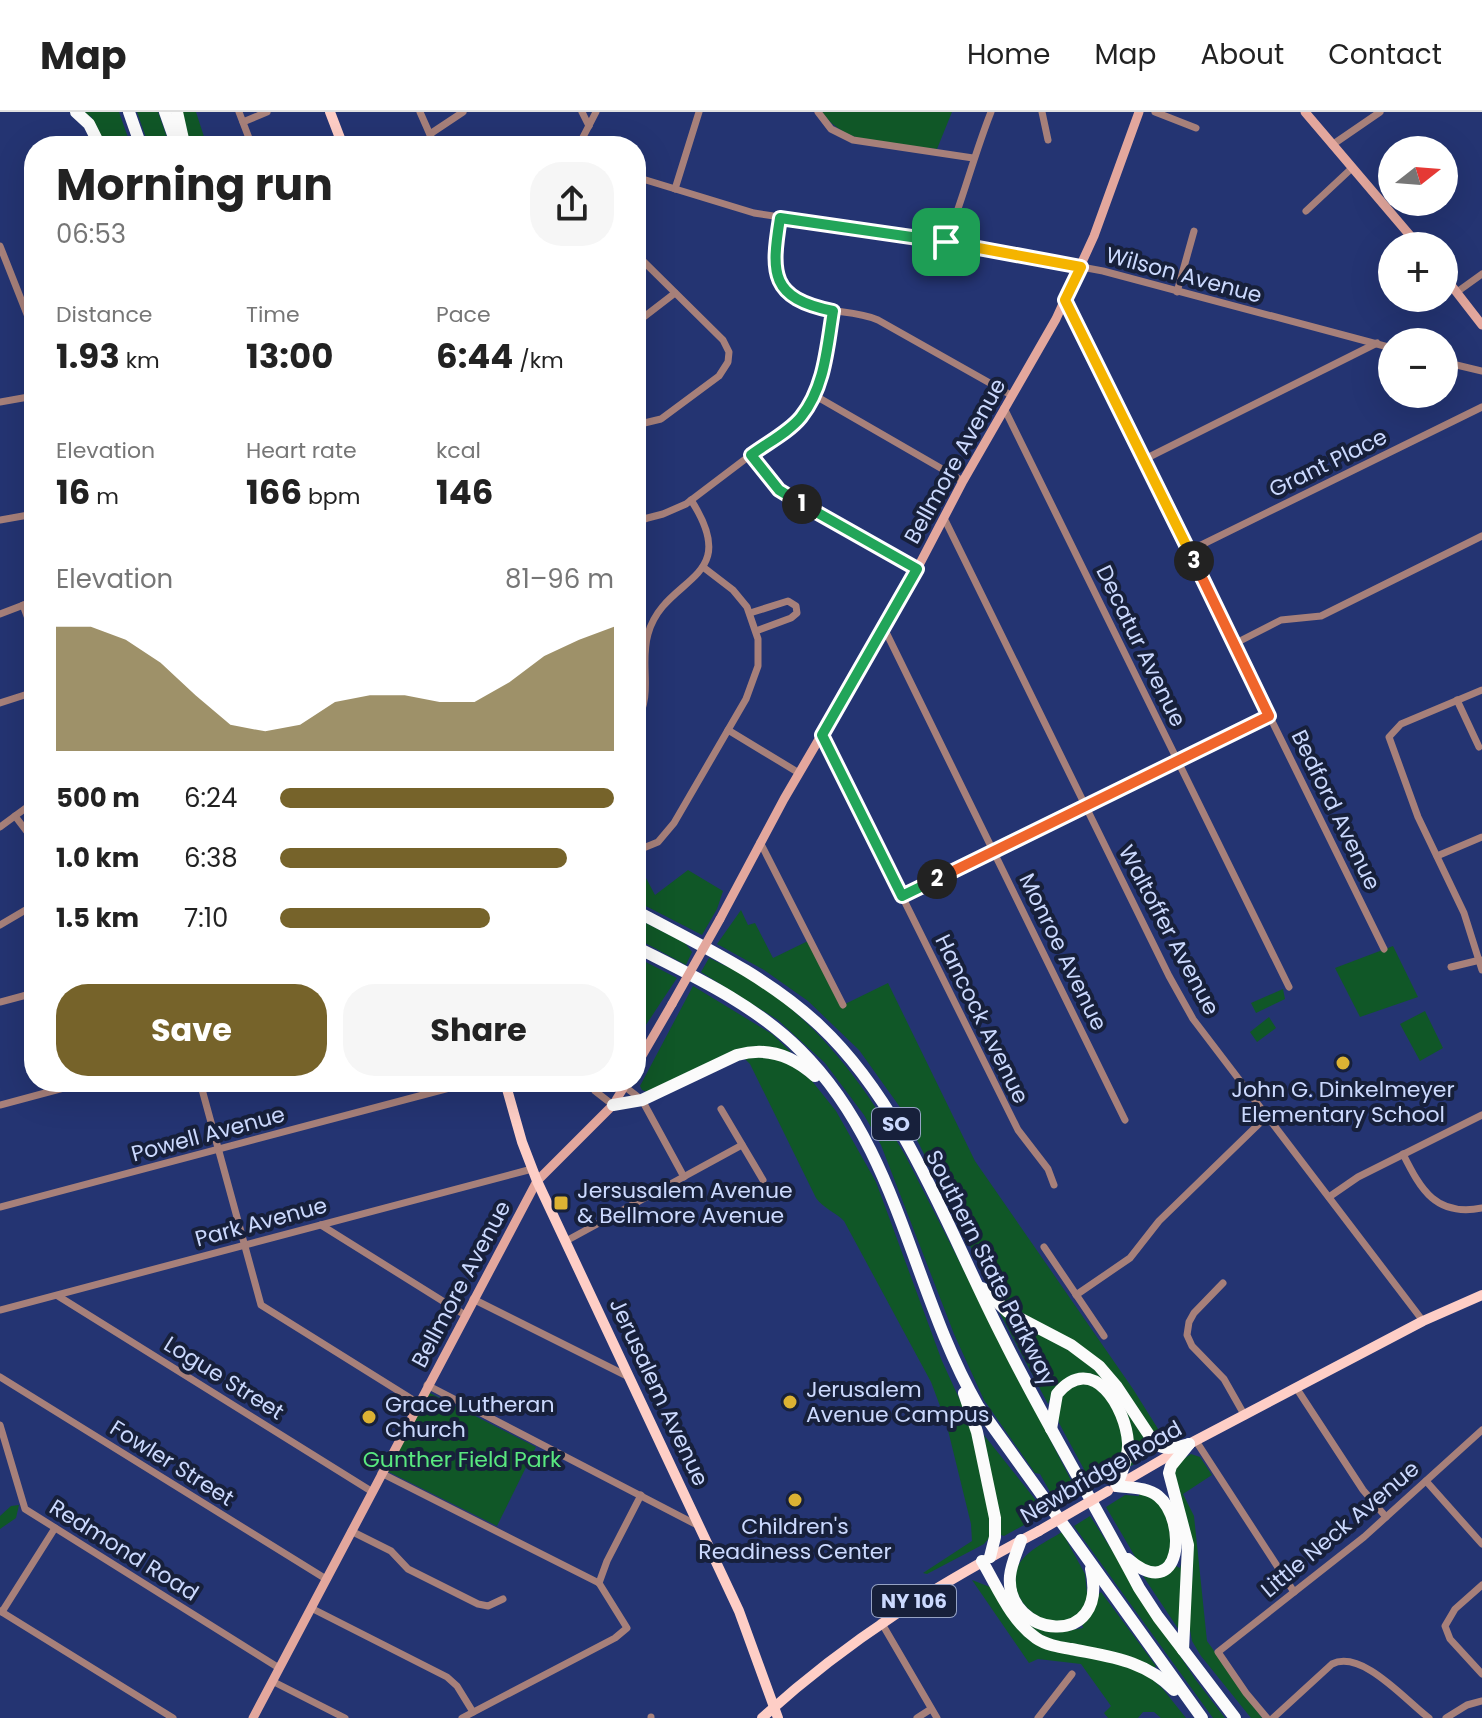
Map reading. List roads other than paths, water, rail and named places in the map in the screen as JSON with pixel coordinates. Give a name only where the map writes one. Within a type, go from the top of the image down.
[{"type":"highway","points":[[76,112],[89,124],[95,136]]},
{"type":"highway","points":[[129,112],[137,136]]},
{"type":"highway","points":[[165,112],[173,136]]},
{"type":"highway","points":[[177,112],[183,136]]},
{"type":"highway","name":"Southern State Parkway","points":[[646,916],[746,970],[788,999],[823,1029],[856,1065],[900,1130],[1000,1334],[1119,1551],[1152,1607],[1235,1718]]},
{"type":"highway","name":"SO","points":[[646,952],[731,998],[766,1021],[799,1049],[846,1105],[877,1159],[963,1378],[978,1406],[1198,1713]]},
{"type":"highway","points":[[613,1105],[642,1100],[737,1055],[764,1051],[796,1060],[846,1105]]},
{"type":"highway","points":[[978,1285],[1008,1312],[1071,1345],[1099,1366],[1155,1444],[1172,1448],[1192,1442]]},
{"type":"highway","points":[[943,1329],[981,1449],[996,1530],[986,1559],[1017,1618],[1035,1637],[1055,1646],[1136,1662],[1153,1671],[1198,1713]]},
{"type":"highway","points":[[1051,1429],[1054,1400],[1062,1388],[1081,1380],[1091,1380],[1108,1391],[1120,1411],[1128,1442],[1127,1458],[1112,1489],[1147,1489],[1160,1497],[1169,1508],[1175,1538],[1173,1559],[1169,1566],[1155,1574],[1145,1572],[1119,1551]]},
{"type":"highway","points":[[1183,1650],[1188,1545],[1169,1473],[1171,1466],[1192,1442]]},
{"type":"highway","points":[[1021,1540],[1010,1572],[1011,1592],[1026,1614],[1049,1628],[1076,1623],[1088,1609],[1094,1589],[1087,1558]]},
{"type":"main road","points":[[330,112],[339,136]]},
{"type":"main road","name":"Bellmore Avenue","points":[[646,1049],[1065,300],[1081,267],[1139,112]]},
{"type":"main road","points":[[1305,112],[1407,232]]},
{"type":"main road","points":[[1458,293],[1482,325]]},
{"type":"main road","name":"Jerusalem Avenue","points":[[508,1092],[537,1181],[739,1611],[778,1718]]},
{"type":"main road","name":"Bellmore Avenue","points":[[253,1718],[537,1181],[613,1105],[620,1092]]},
{"type":"main road","name":"Newbridge Road","points":[[762,1718],[827,1661],[881,1622],[986,1559],[1192,1442],[1423,1321],[1482,1295]]},
{"type":"street","points":[[239,112],[248,136]]},
{"type":"street","points":[[243,122],[267,112]]},
{"type":"street","points":[[420,112],[430,134],[463,112]]},
{"type":"street","points":[[582,112],[589,126]]},
{"type":"street","points":[[584,136],[596,112]]},
{"type":"street","points":[[675,189],[699,112]]},
{"type":"street","points":[[818,112],[831,129],[853,140],[973,158]]},
{"type":"street","points":[[946,242],[991,112]]},
{"type":"street","points":[[1042,112],[1048,140]]},
{"type":"street","points":[[1155,112],[1196,128]]},
{"type":"street","points":[[1332,145],[1380,112]]},
{"type":"street","points":[[1306,211],[1352,168]]},
{"type":"street","name":"Wilson Avenue","points":[[646,180],[742,210],[780,218],[946,242],[1081,267],[1377,343]]},
{"type":"street","points":[[780,218],[774,264],[780,281],[797,300],[807,305],[878,320],[1011,395]]},
{"type":"street","points":[[1177,292],[1194,231]]},
{"type":"street","points":[[0,246],[24,307]]},
{"type":"street","points":[[646,264],[723,340],[728,356],[725,369],[719,376],[661,419],[646,423]]},
{"type":"street","points":[[1458,291],[1482,274]]},
{"type":"street","points":[[646,315],[675,293]]},
{"type":"street","name":"Bedford Avenue","points":[[1065,300],[1384,949]]},
{"type":"street","points":[[646,519],[674,510],[691,500],[794,424],[814,395],[823,371],[833,311]]},
{"type":"street","points":[[1143,460],[1377,343]]},
{"type":"street","points":[[1458,365],[1482,371]]},
{"type":"street","points":[[814,395],[963,481]]},
{"type":"street","points":[[0,402],[24,398]]},
{"type":"street","name":"Grant Place","points":[[1189,551],[1482,407]]},
{"type":"street","name":"Decatur Avenue","points":[[1004,408],[1289,987]]},
{"type":"street","points":[[751,455],[786,494],[917,569]]},
{"type":"street","points":[[646,642],[650,626],[662,607],[688,585],[703,567],[709,545],[708,534],[691,500]]},
{"type":"street","points":[[0,520],[24,516]]},
{"type":"street","name":"Waltoffer Avenue","points":[[944,518],[1193,1019],[1423,1321]]},
{"type":"street","points":[[1234,644],[1281,620],[1321,616],[1482,536]]},
{"type":"street","points":[[646,846],[661,839],[682,808],[755,679],[760,653],[750,613],[733,590],[703,567]]},
{"type":"street","points":[[750,613],[788,601],[796,606],[797,613],[791,618],[756,631]]},
{"type":"street","points":[[0,614],[23,605]]},
{"type":"street","name":"Monroe Avenue","points":[[884,628],[1125,1120]]},
{"type":"street","points":[[1482,690],[1401,724],[1390,734],[1389,742],[1418,817],[1464,913],[1482,970]]},
{"type":"street","points":[[0,703],[24,695]]},
{"type":"street","points":[[1457,700],[1479,747]]},
{"type":"street","points":[[902,896],[1269,716]]},
{"type":"street","points":[[728,730],[799,773]]},
{"type":"street","name":"Hancock Avenue","points":[[822,735],[1018,1130],[1048,1169],[1054,1185]]},
{"type":"street","points":[[0,827],[24,809]]},
{"type":"street","points":[[15,816],[24,828]]},
{"type":"street","points":[[1437,856],[1482,837]]},
{"type":"street","points":[[760,842],[843,1005]]},
{"type":"street","points":[[0,925],[24,911]]},
{"type":"street","points":[[1451,967],[1480,960]]},
{"type":"street","points":[[0,1002],[24,996]]},
{"type":"street","points":[[0,1105],[49,1092]]},
{"type":"street","points":[[203,1092],[261,1305],[418,1403]]},
{"type":"street","name":"Powell Avenue","points":[[0,1207],[435,1092]]},
{"type":"street","points":[[596,1092],[613,1105]]},
{"type":"street","points":[[634,1092],[642,1100],[684,1177]]},
{"type":"street","points":[[721,1109],[763,1180]]},
{"type":"street","points":[[1329,1197],[1358,1177],[1482,1115]]},
{"type":"street","points":[[1076,1295],[1130,1258],[1159,1221],[1267,1116]]},
{"type":"street","points":[[566,1241],[742,1145]]},
{"type":"street","points":[[1403,1154],[1422,1188],[1439,1204],[1463,1210],[1482,1208]]},
{"type":"street","name":"Park Avenue","points":[[0,1310],[532,1169]]},
{"type":"street","points":[[321,1225],[465,1315]]},
{"type":"street","points":[[1044,1247],[1104,1336]]},
{"type":"street","points":[[1223,1283],[1194,1313],[1187,1335],[1192,1346],[1224,1379],[1245,1416]]},
{"type":"street","name":"Logue Street","points":[[58,1296],[371,1491]]},
{"type":"street","points":[[473,1299],[630,1378]]},
{"type":"street","name":"Fowler Street","points":[[0,1377],[326,1579]]},
{"type":"street","points":[[427,1385],[700,1526]]},
{"type":"street","points":[[1297,1389],[1363,1490],[1386,1517]]},
{"type":"street","name":"Redmond Road","points":[[0,1427],[22,1504],[55,1528],[279,1668]]},
{"type":"street","name":"Little Neck Avenue","points":[[1267,1718],[1218,1652],[1335,1562],[1482,1430]]},
{"type":"street","points":[[1192,1442],[1294,1592]]},
{"type":"street","points":[[381,1473],[599,1583],[627,1628],[615,1638],[462,1718]]},
{"type":"street","points":[[1426,1481],[1482,1544]]},
{"type":"street","points":[[599,1583],[641,1495]]},
{"type":"street","points":[[55,1528],[1,1611],[173,1718]]},
{"type":"street","points":[[351,1531],[391,1551],[408,1569],[478,1604],[488,1606],[503,1599]]},
{"type":"street","points":[[1482,1585],[1455,1609],[1445,1626],[1450,1639],[1482,1674]]},
{"type":"street","points":[[311,1608],[447,1677],[457,1686],[473,1712]]},
{"type":"street","points":[[881,1622],[937,1718]]},
{"type":"street","points":[[1273,1718],[1332,1664],[1343,1660],[1360,1665],[1429,1718]]},
{"type":"street","points":[[1038,1718],[1072,1674]]},
{"type":"street","points":[[272,1681],[345,1718]]},
{"type":"street","points":[[1446,1718],[1457,1710],[1482,1701]]},
{"type":"street","points":[[917,1718],[931,1709]]},
{"type":"place","name":"John G. Dinkelmeyer Elementary School","points":[[1343,1063]]},
{"type":"place","name":"Jersusalem Avenue & Bellmore Avenue","points":[[561,1203]]},
{"type":"place","name":"Jerusalem Avenue Campus","points":[[790,1402]]},
{"type":"place","name":"Grace Lutheran Church","points":[[369,1417]]},
{"type":"place","name":"Children's Readiness Center","points":[[795,1500]]},
{"type":"park label","name":"Gunther Field Park","points":[[462,1459]]}]
